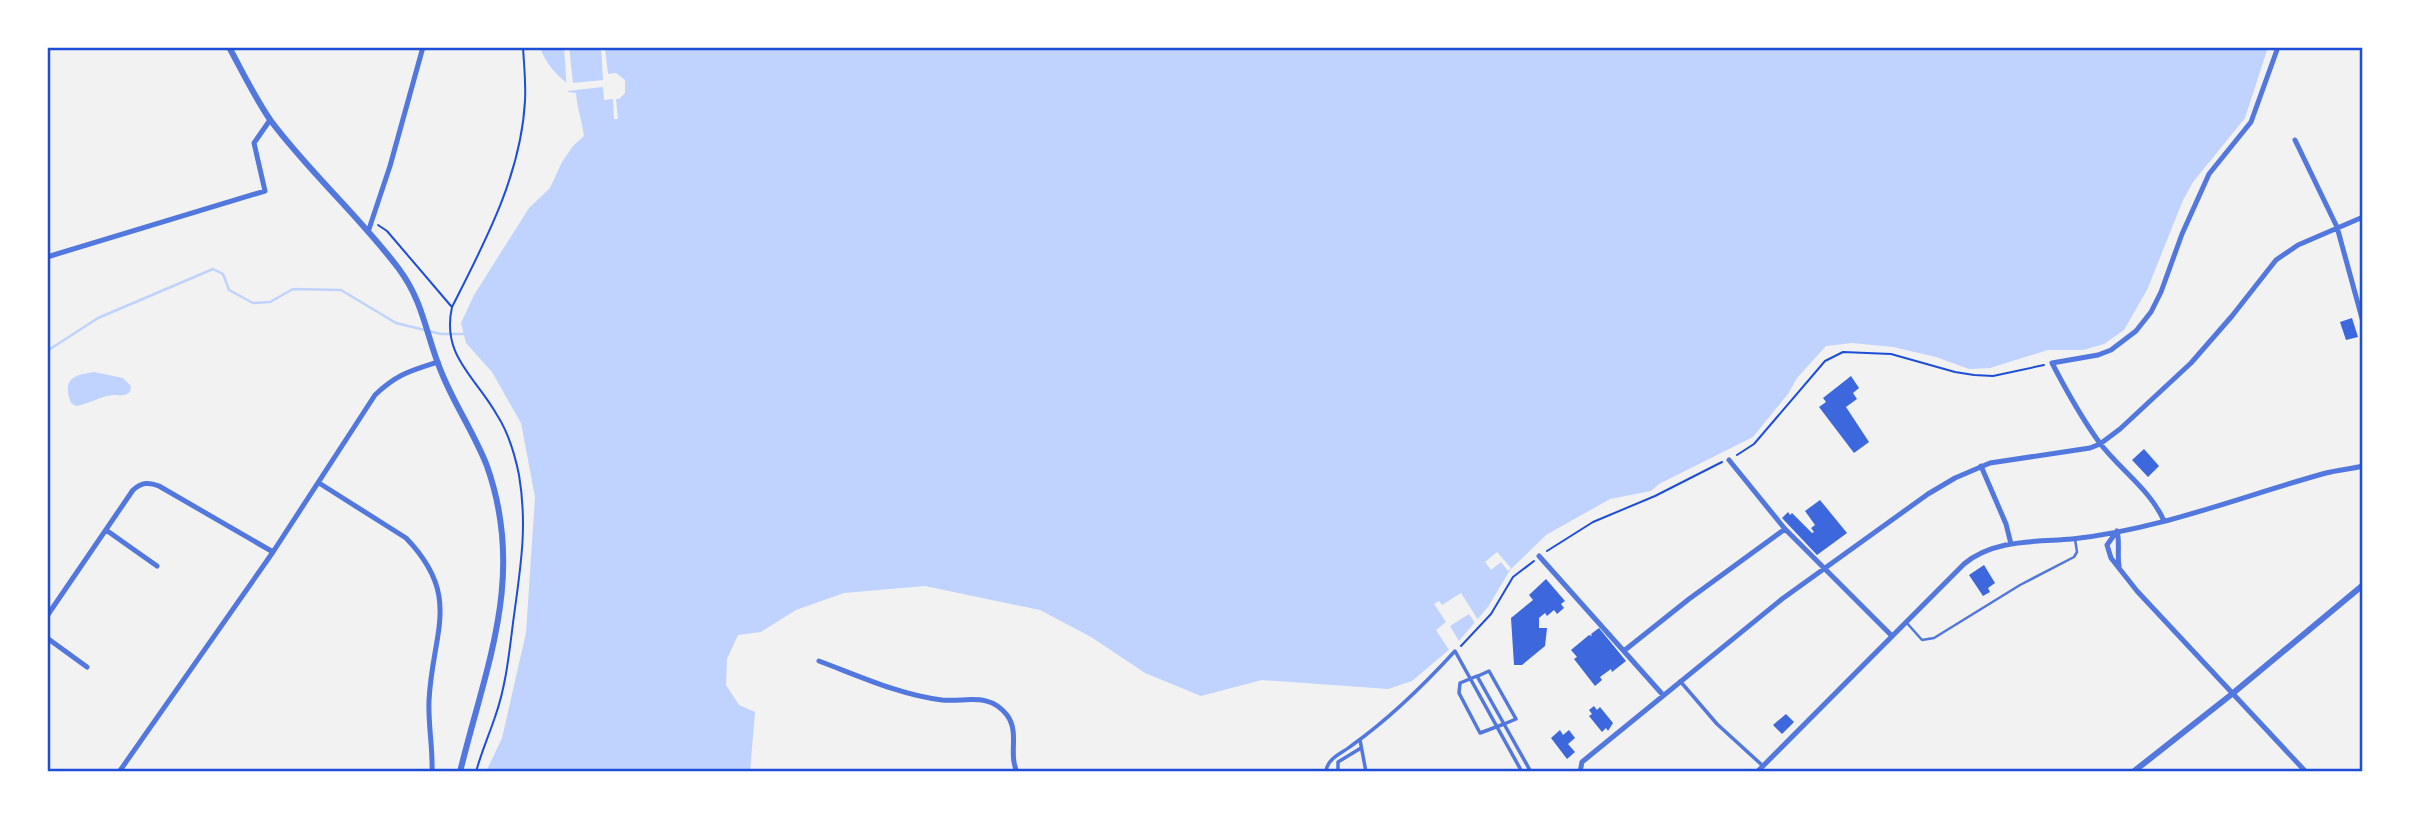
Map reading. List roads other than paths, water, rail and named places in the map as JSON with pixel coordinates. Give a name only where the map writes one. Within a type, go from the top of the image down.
[{"type":"street","points":[[229,47],[270,120],[400,270],[418,300],[442,375],[488,469],[497,510],[504,576],[499,620],[460,772]]},
{"type":"street","points":[[369,232],[423,47]]},
{"type":"street","points":[[2164,521],[2153,502],[2101,444],[2074,404],[2052,363],[2111,350],[2136,331],[2151,312],[2209,174],[2251,122],[2278,47]]},
{"type":"street","points":[[47,257],[265,191],[254,143],[270,120]]},
{"type":"street","points":[[2295,140],[2337,227],[2363,322]]},
{"type":"street","points":[[1580,772],[1582,762],[1782,598],[1928,494],[1981,466],[2101,444],[2210,342],[2276,260],[2298,245],[2363,217]]},
{"type":"street","points":[[119,772],[273,552],[375,395],[391,379],[438,362]]},
{"type":"street","points":[[1729,460],[1785,529],[1891,635]]},
{"type":"street","points":[[1981,466],[2006,524],[2011,544]]},
{"type":"street","points":[[1757,772],[1891,635],[1971,558],[1996,547],[2011,544],[2075,538],[2164,521],[2325,474],[2362,467]]},
{"type":"street","points":[[47,616],[139,485],[152,483],[273,552]]},
{"type":"street","points":[[319,483],[406,538],[417,550],[436,581],[442,616],[429,699],[432,772]]},
{"type":"street","points":[[1625,650],[1785,529]]},
{"type":"street","points":[[106,530],[157,566]]},
{"type":"street","points":[[2117,531],[2108,545],[2111,558],[2161,619],[2306,772]]},
{"type":"street","points":[[2117,531],[2119,568]]},
{"type":"street","points":[[1539,556],[1663,695]]},
{"type":"street","points":[[2133,772],[2363,585]]},
{"type":"street","points":[[47,638],[87,667]]},
{"type":"street","points":[[1326,772],[1329,761],[1360,740],[1409,698],[1455,652],[1522,772]]},
{"type":"street","points":[[819,661],[901,691],[944,700],[978,698],[996,705],[1007,716],[1014,731],[1013,764],[1017,772]]},
{"type":"street","points":[[1489,671],[1516,719],[1480,733],[1459,692],[1460,683],[1470,679],[1489,671]]},
{"type":"street","points":[[1477,676],[1531,772]]},
{"type":"street","points":[[1680,681],[1717,724],[1763,766]]},
{"type":"street","points":[[1360,740],[1366,772]]},
{"type":"street","points":[[1338,772],[1338,762],[1361,748]]},
{"type":"lane","points":[[1906,621],[1922,640],[1934,638],[2020,585],[2074,557],[2077,552],[2075,538]]},
{"type":"water","points":[[540,47],[2268,47],[2245,118],[2193,182],[2183,200],[2147,290],[2124,330],[2104,344],[2083,350],[2048,350],[1990,368],[1969,369],[1936,357],[1893,347],[1852,343],[1826,346],[1797,378],[1788,394],[1753,437],[1659,484],[1651,491],[1610,499],[1546,535],[1510,570],[1488,607],[1458,642],[1412,681],[1388,689],[1262,680],[1201,696],[1145,673],[1091,637],[1040,610],[925,586],[844,593],[796,610],[761,632],[738,635],[727,659],[726,685],[739,705],[755,712],[750,772],[486,772],[502,738],[526,633],[535,497],[521,423],[492,372],[466,343],[461,323],[474,295],[529,208],[550,188],[562,162],[584,136],[576,93],[568,92],[567,83],[551,67]]},
{"type":"water","points":[[94,372],[123,378],[131,386],[130,392],[76,406],[71,403],[68,388],[71,380]]},
{"type":"waterway","points":[[47,351],[98,318],[213,269],[223,274],[229,290],[253,303],[270,302],[293,289],[341,290],[396,323],[441,334],[464,334]]}]
